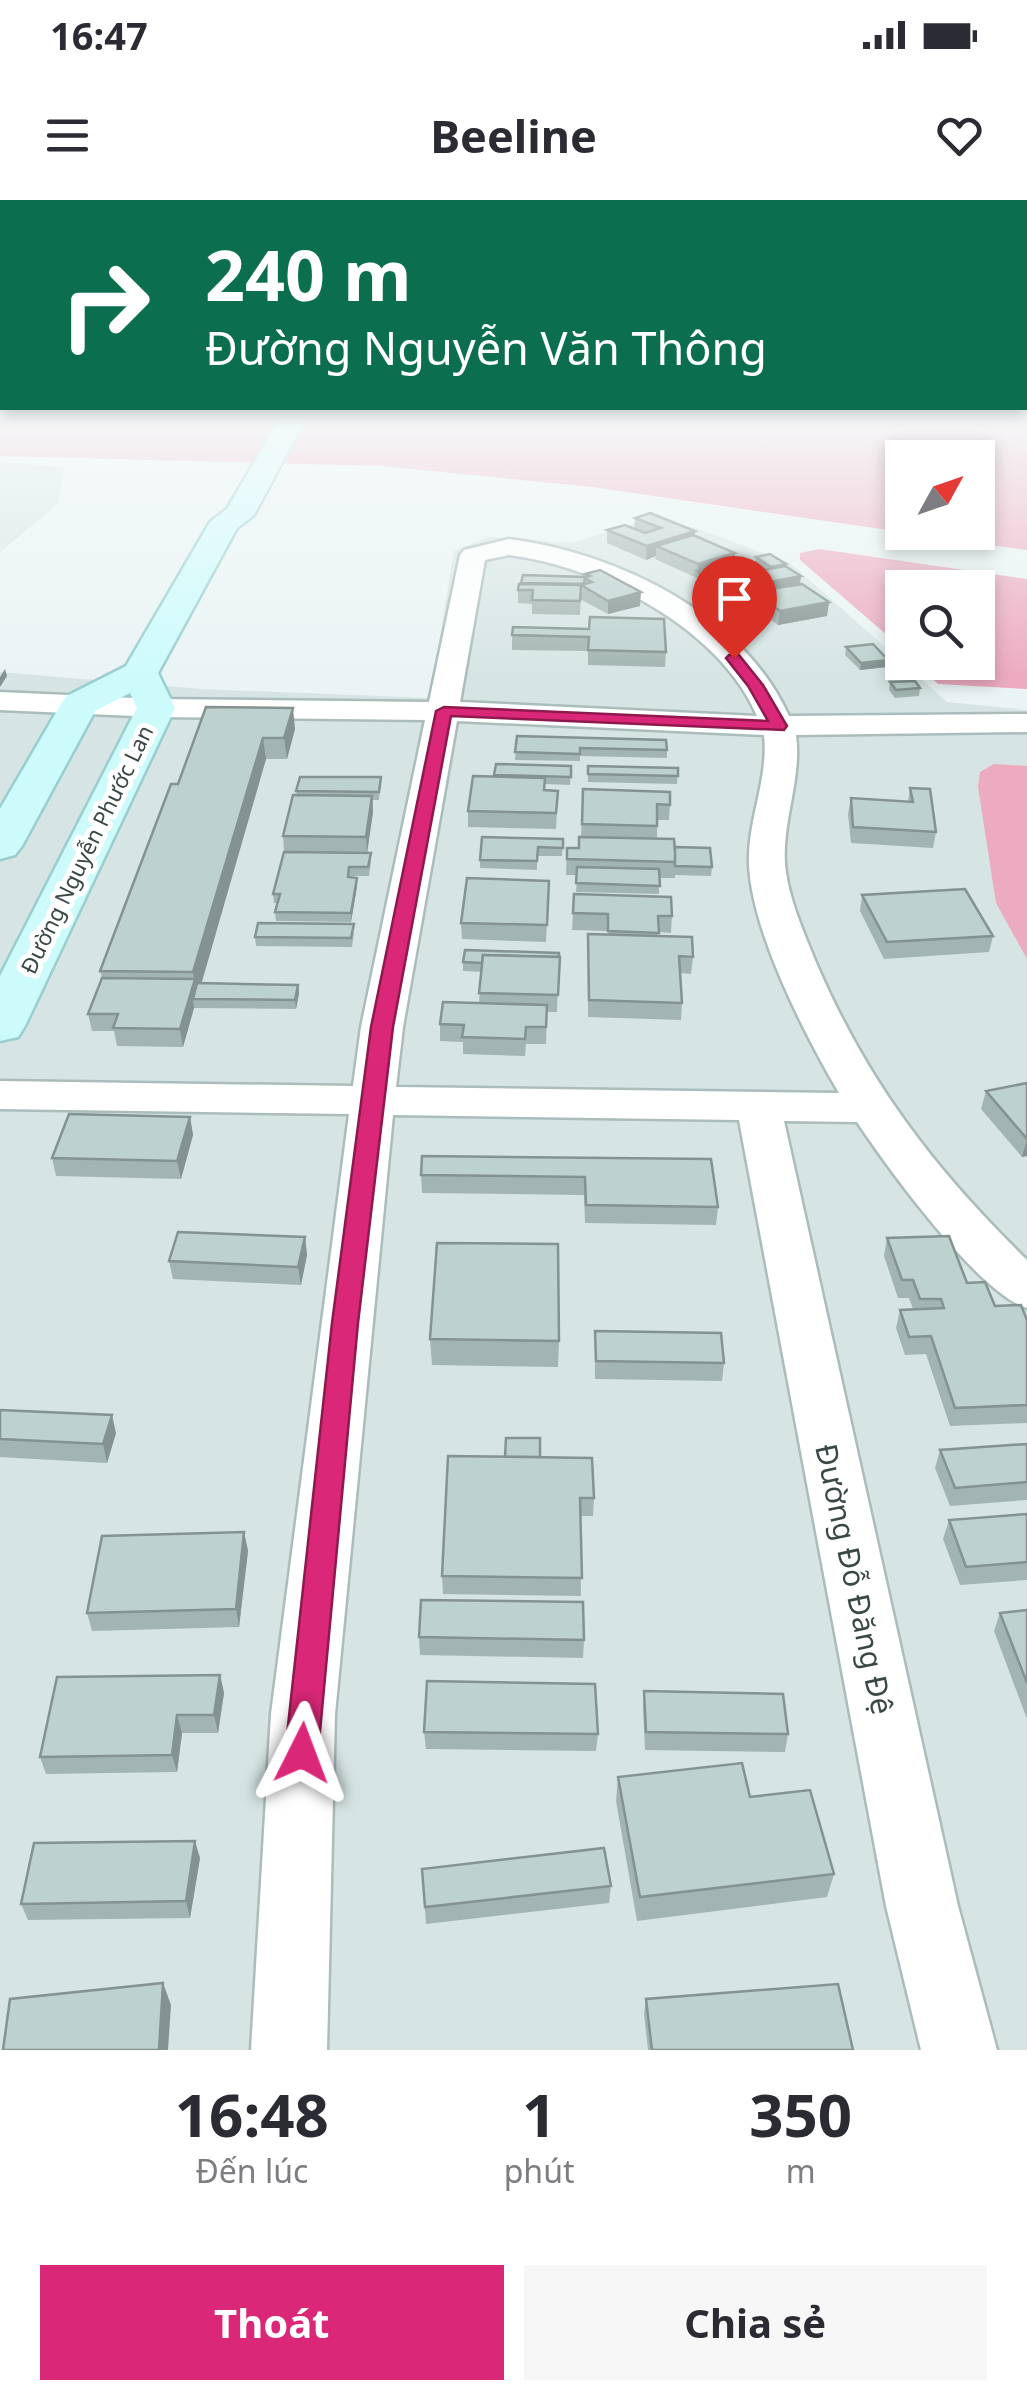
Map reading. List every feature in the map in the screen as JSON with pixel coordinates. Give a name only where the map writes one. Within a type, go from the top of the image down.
[{"type":"main road","points":[[228,502],[221,514],[224,522],[239,515],[246,502]]},
{"type":"main road","name":"Đường Nguyễn Phước Lan","points":[[0,1026],[224,522]]},
{"type":"main road","points":[[0,846],[80,704],[148,690]]},
{"type":"street","points":[[290,2050],[303,1714],[382,1027],[472,555],[496,547],[538,548],[576,560],[670,607],[724,647],[755,685],[778,726],[782,777],[769,830],[767,867],[808,987],[853,1085],[972,1236],[1027,1290]]},
{"type":"street","points":[[148,690],[444,711],[778,726],[1027,723]]},
{"type":"street","points":[[0,701],[80,704]]},
{"type":"street","points":[[927,727],[1027,735]]},
{"type":"street","points":[[0,1095],[870,1108]]},
{"type":"street","name":"Đường Đỗ Đăng Đệ","points":[[759,1106],[922,1906],[959,2050]]},
{"type":"shaded area","points":[[0,502],[59,502],[59,503],[0,552]]},
{"type":"shaded area","points":[[698,502],[885,502],[885,530]]},
{"type":"shaded area","points":[[995,502],[1027,502],[1027,550],[995,546]]},
{"type":"shaded area","points":[[646,520],[693,527],[790,563],[885,647],[885,680],[922,680],[947,702],[1027,710],[1027,2050],[0,2050],[0,672],[202,689],[430,698],[454,551],[488,537],[572,543]]},
{"type":"shaded area","points":[[819,549],[965,570],[885,570],[885,633],[800,560],[800,553]]},
{"type":"shaded area","points":[[995,574],[1027,579],[1027,689],[938,684],[934,680],[995,680]]},
{"type":"shaded area","points":[[994,764],[1027,766],[1027,959],[996,903],[978,787],[980,772]]},
{"type":"building","points":[[650,513],[695,531],[647,546],[607,530],[625,525],[645,533],[661,528],[635,518]]},
{"type":"building","points":[[693,535],[735,553],[698,564],[656,546]]},
{"type":"building","points":[[770,554],[786,564],[771,567],[756,557]]},
{"type":"building","points":[[749,561],[764,570],[713,581],[697,571]]},
{"type":"building","points":[[785,566],[801,576],[733,589],[718,579]]},
{"type":"building","points":[[600,570],[641,592],[608,601],[581,585],[592,582],[584,578],[590,576],[585,574]]},
{"type":"building","points":[[523,575],[585,577],[584,584],[521,583]]},
{"type":"building","points":[[519,584],[581,585],[580,601],[532,600],[533,590],[518,590]]},
{"type":"building","points":[[802,584],[829,602],[780,611],[753,592]]},
{"type":"building","points":[[590,617],[664,619],[666,652],[588,650],[589,637],[512,635],[513,627],[589,629]]},
{"type":"building","points":[[873,644],[885,660],[861,663],[846,647]]},
{"type":"building","points":[[915,681],[920,688],[896,690],[890,682]]},
{"type":"building","points":[[206,707],[293,708],[284,738],[263,738],[193,972],[100,971],[171,784],[178,784]]},
{"type":"building","points":[[517,736],[666,740],[667,750],[580,748],[580,754],[515,752]]},
{"type":"building","points":[[496,764],[571,766],[571,777],[494,775]]},
{"type":"building","points":[[588,766],[678,768],[678,776],[588,774]]},
{"type":"building","points":[[473,776],[545,778],[544,790],[558,791],[556,813],[468,811]]},
{"type":"building","points":[[300,777],[381,777],[379,792],[296,791]]},
{"type":"building","points":[[910,788],[930,789],[936,832],[853,827],[851,798],[913,802]]},
{"type":"building","points":[[583,789],[670,792],[670,805],[657,804],[657,826],[582,824]]},
{"type":"building","points":[[293,795],[372,796],[366,837],[283,836]]},
{"type":"building","points":[[482,837],[563,839],[563,848],[538,847],[537,861],[480,860]]},
{"type":"building","points":[[579,837],[674,839],[676,862],[567,859],[567,848],[579,848]]},
{"type":"building","points":[[675,847],[710,848],[712,867],[675,866]]},
{"type":"building","points":[[284,852],[371,853],[368,867],[349,867],[348,877],[357,878],[351,913],[275,912],[280,894],[273,894]]},
{"type":"building","points":[[577,867],[659,869],[660,886],[576,883]]},
{"type":"building","points":[[467,878],[549,881],[547,925],[461,923]]},
{"type":"building","points":[[965,889],[993,936],[887,942],[862,895]]},
{"type":"building","points":[[574,894],[671,897],[672,916],[658,916],[659,933],[608,931],[608,914],[573,913]]},
{"type":"building","points":[[258,923],[354,924],[351,938],[255,937]]},
{"type":"building","points":[[588,934],[692,937],[693,957],[679,956],[682,1003],[589,1000]]},
{"type":"building","points":[[465,950],[559,953],[559,957],[483,955],[482,963],[463,962]]},
{"type":"building","points":[[483,955],[560,957],[558,995],[479,993]]},
{"type":"building","points":[[102,978],[195,979],[180,1029],[113,1028],[118,1014],[88,1014]]},
{"type":"building","points":[[197,983],[298,985],[295,1000],[193,999]]},
{"type":"building","points":[[443,1002],[547,1005],[546,1027],[526,1027],[525,1039],[462,1037],[464,1025],[440,1024]]},
{"type":"building","points":[[1027,1083],[1027,1139],[986,1091]]},
{"type":"building","points":[[69,1114],[190,1117],[177,1161],[52,1158]]},
{"type":"building","points":[[422,1156],[711,1159],[718,1207],[586,1205],[585,1177],[421,1175]]},
{"type":"building","points":[[178,1232],[305,1237],[298,1267],[169,1261]]},
{"type":"building","points":[[949,1236],[967,1283],[985,1282],[995,1306],[1021,1305],[1027,1320],[1027,1405],[955,1408],[931,1336],[909,1337],[900,1310],[944,1308],[941,1299],[920,1299],[913,1280],[902,1280],[887,1238]]},
{"type":"building","points":[[437,1243],[558,1244],[559,1341],[430,1339]]},
{"type":"building","points":[[595,1331],[721,1333],[724,1363],[596,1361]]},
{"type":"building","points":[[0,1410],[112,1415],[103,1444],[0,1439]]},
{"type":"building","points":[[506,1438],[540,1438],[540,1457],[505,1457]]},
{"type":"building","points":[[1027,1444],[1027,1482],[955,1488],[940,1450]]},
{"type":"building","points":[[448,1456],[592,1458],[594,1498],[580,1498],[582,1578],[442,1576]]},
{"type":"building","points":[[1027,1514],[1027,1562],[966,1567],[949,1520]]},
{"type":"building","points":[[244,1532],[236,1609],[87,1613],[102,1536]]},
{"type":"building","points":[[421,1600],[583,1602],[584,1640],[419,1637]]},
{"type":"building","points":[[1027,1610],[1027,1683],[1000,1613]]},
{"type":"building","points":[[220,1675],[214,1715],[177,1715],[172,1755],[40,1757],[57,1677]]},
{"type":"building","points":[[427,1681],[595,1684],[598,1734],[424,1732]]},
{"type":"building","points":[[644,1691],[783,1694],[788,1734],[646,1732]]},
{"type":"building","points":[[742,1763],[750,1797],[810,1790],[834,1874],[640,1897],[618,1777]]},
{"type":"building","points":[[195,1841],[186,1901],[21,1904],[34,1843]]},
{"type":"building","points":[[604,1848],[611,1886],[425,1907],[422,1869]]},
{"type":"building","points":[[163,1983],[159,2050],[3,2050],[10,1999]]},
{"type":"building","points":[[838,1984],[853,2050],[652,2050],[646,1999]]},
{"type":"route","points":[[302,1753],[345,1323],[382,1027],[444,711],[778,726],[734,658]]}]
